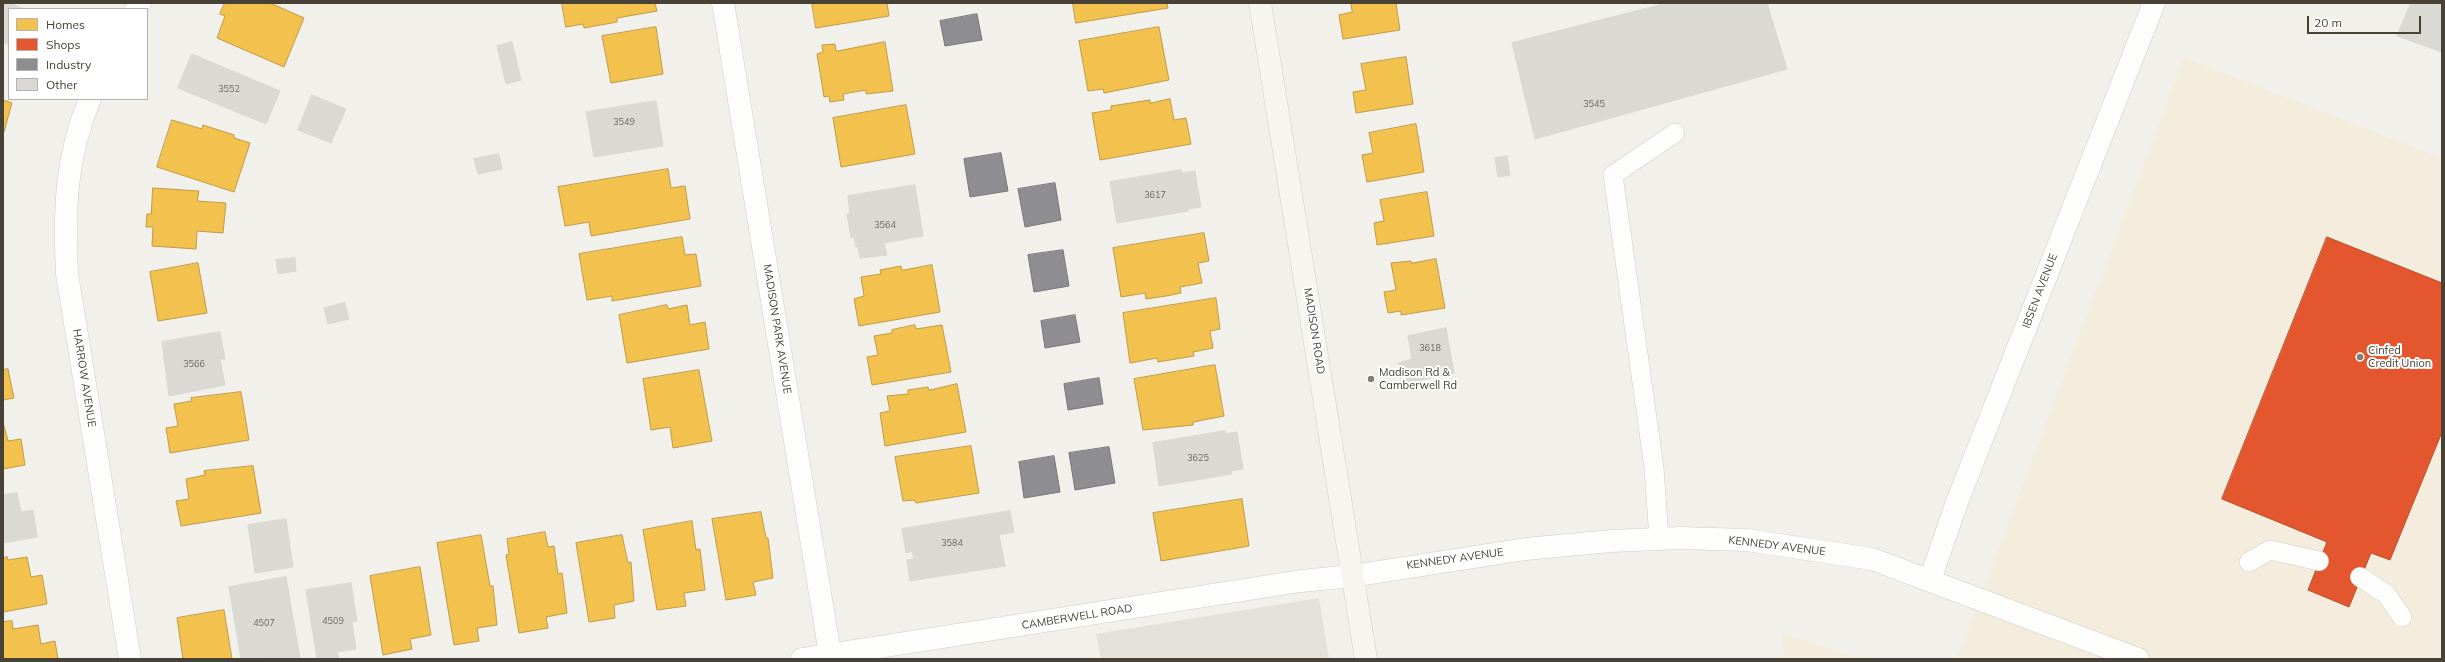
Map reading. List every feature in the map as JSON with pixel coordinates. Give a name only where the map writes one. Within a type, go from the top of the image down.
[{"type":"main road","name":"MADISON ROAD","points":[[1260,3],[1366,659]]},
{"type":"street","name":"MADISON PARK AVENUE","points":[[723,3],[830,654]]},
{"type":"street","name":"IBSEN AVENUE","points":[[1930,580],[1957,502],[2154,3]]},
{"type":"street","name":"HARROW AVENUE","points":[[90,100],[82,118],[70,169],[64,221],[67,274],[130,659]]},
{"type":"street","name":"KENNEDY AVENUE","points":[[1352,576],[1526,549],[1659,539],[1747,540],[1872,559],[2138,659]]},
{"type":"street","name":"CAMBERWELL ROAD","points":[[802,659],[1094,615],[1301,580],[1352,576]]},
{"type":"lane","points":[[1659,539],[1654,468],[1613,175],[1675,133]]},
{"type":"lane","points":[[2249,562],[2270,550],[2319,561]]},
{"type":"lane","points":[[2360,577],[2386,594],[2402,617]]},
{"type":"shaded area","points":[[2184,58],[2442,158],[2442,659],[1957,659]]},
{"type":"shaded area","points":[[1319,598],[1329,659],[1101,659],[1096,634]]},
{"type":"shaded area","points":[[1781,633],[1862,659],[1785,659]]},
{"type":"building: Homes","points":[[225,3],[270,3],[304,18],[284,67],[217,38],[225,16],[220,14]]},
{"type":"building: Homes","points":[[562,3],[655,3],[657,11],[617,18],[617,22],[584,28],[583,24],[566,27]]},
{"type":"building: Homes","points":[[812,3],[887,3],[889,16],[816,28]]},
{"type":"building: Homes","points":[[1073,3],[1167,3],[1168,8],[1076,23]]},
{"type":"building: Homes","points":[[1351,3],[1396,3],[1400,30],[1343,39],[1339,15],[1352,12]]},
{"type":"building: Homes","points":[[656,27],[663,74],[611,83],[602,36]]},
{"type":"building: Homes","points":[[1159,27],[1169,80],[1104,93],[1103,89],[1088,91],[1079,41]]},
{"type":"building: Homes","points":[[885,42],[893,91],[866,94],[866,90],[843,94],[844,100],[830,102],[829,96],[824,97],[817,54],[823,52],[822,45],[835,44],[836,51]]},
{"type":"building: Homes","points":[[1406,57],[1413,104],[1356,113],[1353,92],[1366,90],[1361,64]]},
{"type":"building: Homes","points":[[1170,99],[1174,120],[1186,118],[1191,144],[1100,160],[1092,113],[1111,110],[1111,106],[1150,100],[1150,103]]},
{"type":"building: Homes","points":[[3,100],[12,103],[4,132],[3,132]]},
{"type":"building: Homes","points":[[906,105],[915,154],[841,167],[833,118]]},
{"type":"building: Homes","points":[[172,120],[202,129],[203,125],[234,135],[234,138],[250,143],[234,192],[157,167]]},
{"type":"building: Homes","points":[[1416,124],[1424,172],[1367,182],[1362,155],[1373,153],[1369,133]]},
{"type":"building: Homes","points":[[668,169],[671,188],[685,186],[690,219],[591,236],[589,222],[565,226],[558,187]]},
{"type":"building: Homes","points":[[153,188],[199,191],[197,201],[226,203],[223,233],[197,231],[196,249],[152,246],[153,227],[146,227],[147,214],[151,214]]},
{"type":"building: Homes","points":[[1427,192],[1434,236],[1377,245],[1374,223],[1384,221],[1380,200]]},
{"type":"building: Homes","points":[[1204,233],[1209,261],[1198,263],[1202,283],[1180,287],[1181,293],[1166,296],[1146,299],[1145,293],[1121,297],[1113,248]]},
{"type":"building: Homes","points":[[682,237],[685,255],[696,254],[701,286],[612,301],[612,296],[587,300],[579,254]]},
{"type":"building: Homes","points":[[1436,259],[1445,308],[1401,315],[1401,311],[1388,313],[1384,292],[1396,290],[1391,263],[1411,261],[1411,263]]},
{"type":"building: Homes","points":[[198,263],[207,313],[158,321],[150,272]]},
{"type":"building: Homes","points":[[932,265],[940,312],[859,326],[854,299],[864,296],[861,277],[881,274],[880,270],[901,266],[902,270]]},
{"type":"building: Homes","points":[[1216,298],[1220,329],[1210,331],[1213,348],[1193,352],[1194,356],[1158,362],[1157,358],[1130,363],[1123,313]]},
{"type":"building: Homes","points":[[667,305],[668,309],[687,305],[690,325],[705,322],[709,349],[627,363],[619,315]]},
{"type":"building: Homes","points":[[915,325],[916,329],[942,325],[951,372],[872,385],[867,357],[878,355],[874,336],[892,333],[892,330]]},
{"type":"building: Homes","points":[[1215,365],[1224,416],[1193,422],[1193,425],[1143,430],[1134,379]]},
{"type":"building: Homes","points":[[8,369],[14,398],[3,400],[3,370]]},
{"type":"building: Homes","points":[[699,370],[712,441],[673,448],[670,427],[651,430],[643,379]]},
{"type":"building: Homes","points":[[957,384],[966,432],[885,446],[880,413],[890,411],[887,396],[908,394],[908,390],[928,387],[929,390]]},
{"type":"building: Homes","points":[[241,392],[249,440],[170,453],[166,428],[178,426],[174,404],[192,401],[191,398]]},
{"type":"building: Homes","points":[[3,422],[8,441],[21,439],[25,465],[3,469]]},
{"type":"building: Homes","points":[[971,446],[979,493],[916,503],[914,500],[903,501],[895,457]]},
{"type":"building: Homes","points":[[253,466],[261,513],[181,526],[176,501],[189,499],[186,479],[205,475],[204,471]]},
{"type":"building: Homes","points":[[1242,499],[1249,546],[1161,561],[1153,513]]},
{"type":"building: Homes","points":[[761,512],[766,538],[768,538],[773,578],[753,582],[756,595],[726,600],[712,519]]},
{"type":"building: Homes","points":[[692,521],[696,550],[700,549],[705,590],[684,593],[686,606],[657,610],[643,530]]},
{"type":"building: Homes","points":[[545,532],[548,547],[554,546],[558,574],[562,573],[567,613],[546,617],[548,628],[519,633],[506,555],[509,554],[507,539]]},
{"type":"building: Homes","points":[[481,535],[490,586],[493,586],[497,625],[477,628],[479,641],[454,645],[437,543]]},
{"type":"building: Homes","points":[[622,535],[628,563],[631,562],[634,601],[614,605],[615,618],[589,622],[576,543]]},
{"type":"building: Homes","points":[[7,557],[8,560],[27,557],[31,577],[42,575],[47,604],[3,612],[3,558]]},
{"type":"building: Homes","points":[[420,567],[431,635],[410,639],[412,649],[383,655],[370,576]]},
{"type":"building: Homes","points":[[224,610],[232,659],[183,659],[177,618]]},
{"type":"building: Homes","points":[[12,621],[13,629],[38,625],[41,644],[55,641],[58,659],[3,659],[3,622]]},
{"type":"building: Shops","name":"Cinfed Credit Union","points":[[2327,237],[2442,283],[2442,432],[2390,560],[2371,553],[2349,607],[2308,590],[2327,542],[2222,499]]},
{"type":"building: Industry","points":[[977,14],[982,40],[945,46],[940,21]]},
{"type":"building: Industry","points":[[1001,153],[1008,191],[970,197],[964,159]]},
{"type":"building: Industry","points":[[1055,183],[1061,220],[1025,227],[1018,189]]},
{"type":"building: Industry","points":[[1063,250],[1069,286],[1034,292],[1028,255]]},
{"type":"building: Industry","points":[[1075,315],[1080,342],[1045,348],[1041,321]]},
{"type":"building: Industry","points":[[1099,378],[1103,404],[1068,410],[1064,384]]},
{"type":"building: Industry","points":[[1109,447],[1115,483],[1075,490],[1069,453]]},
{"type":"building: Industry","points":[[1054,456],[1060,492],[1024,498],[1019,462]]},
{"type":"building: Other","points":[[3,3],[10,3],[22,8],[8,8],[8,44],[3,42]]},
{"type":"building: Other","points":[[1667,3],[1767,3],[1787,69],[1535,139],[1512,43]]},
{"type":"building: Other","points":[[2411,3],[2442,3],[2442,52],[2397,36]]},
{"type":"building: Other","points":[[512,42],[521,80],[506,84],[497,46]]},
{"type":"building: Other","points":[[192,54],[280,91],[266,124],[178,88]]},
{"type":"building: Other","points":[[312,95],[346,109],[331,143],[298,130]]},
{"type":"building: Other","points":[[656,101],[663,146],[594,157],[586,112]]},
{"type":"building: Other","points":[[499,154],[502,169],[478,174],[474,159]]},
{"type":"building: Other","points":[[1507,156],[1510,175],[1498,177],[1495,158]]},
{"type":"building: Other","points":[[1181,170],[1182,173],[1195,171],[1201,207],[1188,209],[1188,211],[1117,223],[1110,182]]},
{"type":"building: Other","points":[[915,185],[923,236],[884,243],[887,255],[860,258],[858,246],[856,247],[854,237],[851,238],[847,214],[850,214],[848,196]]},
{"type":"building: Other","points":[[295,258],[296,271],[278,274],[276,260]]},
{"type":"building: Other","points":[[345,303],[349,319],[328,324],[324,308]]},
{"type":"building: Other","points":[[1446,328],[1454,373],[1402,384],[1398,363],[1412,359],[1408,336]]},
{"type":"building: Other","points":[[220,332],[225,359],[220,359],[225,385],[169,396],[162,342]]},
{"type":"building: Other","points":[[1225,431],[1225,434],[1237,432],[1243,469],[1231,471],[1232,474],[1159,486],[1153,443]]},
{"type":"building: Other","points":[[17,493],[21,512],[33,510],[37,537],[3,543],[3,495]]},
{"type":"building: Other","points":[[1010,511],[1014,532],[999,535],[1005,566],[910,581],[907,560],[914,559],[912,551],[906,553],[902,529]]},
{"type":"building: Other","points":[[286,519],[293,567],[255,573],[248,525]]},
{"type":"building: Other","points":[[286,577],[300,658],[241,659],[229,587]]},
{"type":"building: Other","points":[[351,583],[357,621],[352,622],[356,649],[337,652],[339,659],[317,659],[306,590]]},
{"type":"place","name":"Cinfed Credit Union","points":[[2360,357]]},
{"type":"place","name":"Madison Rd & Camberwell Rd","points":[[1371,379]]}]
